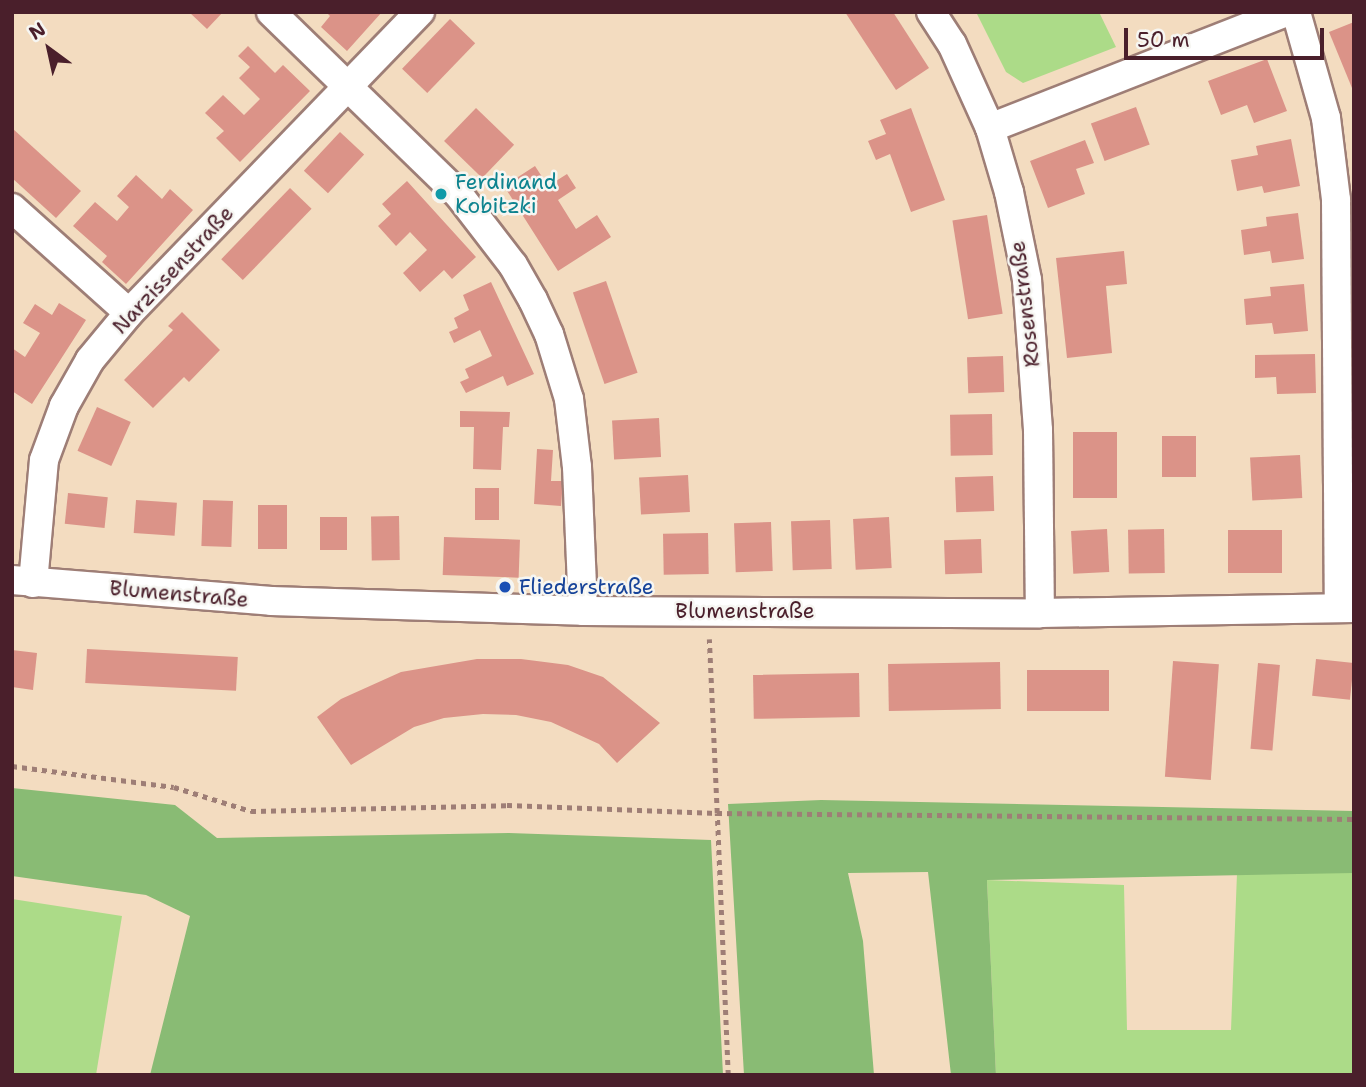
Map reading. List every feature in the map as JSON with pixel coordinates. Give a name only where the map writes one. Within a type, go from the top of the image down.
[{"type":"street","points":[[271,12],[459,195],[520,277],[548,334],[569,399],[583,611]]},
{"type":"street","name":"Narzissenstraße","points":[[22,581],[38,505],[44,460],[53,431],[76,382],[129,313],[420,12]]},
{"type":"street","name":"Rosenstraße","points":[[931,12],[952,44],[990,128],[1009,192],[1027,279],[1038,430],[1040,613]]},
{"type":"street","points":[[990,128],[1286,12]]},
{"type":"street","points":[[1296,12],[1326,118],[1336,200],[1346,608]]},
{"type":"street","points":[[12,208],[129,313]]},
{"type":"street","name":"Blumenstraße","points":[[22,581],[271,601],[583,611],[1040,613],[1346,608]]},
{"type":"path","points":[[708,610],[728,1075]]},
{"type":"path","points":[[12,766],[174,787],[251,811],[507,805],[717,813],[1354,819]]},
{"type":"green space","points":[[976,12],[1099,12],[1116,47],[1023,83],[1006,72]]},
{"type":"green space","points":[[12,788],[175,805],[217,838],[509,833],[711,840],[723,1075],[150,1075],[190,916],[146,895],[12,876]]},
{"type":"green space","points":[[821,800],[1354,811],[1354,873],[987,880],[996,1075],[951,1075],[928,872],[848,873],[863,941],[874,1075],[744,1075],[728,804]]},
{"type":"green space","points":[[1354,872],[1354,1075],[996,1075],[987,880],[1124,885],[1127,1030],[1231,1030],[1237,873]]},
{"type":"green space","points":[[12,899],[122,916],[96,1075],[12,1075]]},
{"type":"building","points":[[189,12],[223,12],[207,29]]},
{"type":"building","points":[[326,12],[382,12],[347,51],[321,27],[330,16]]},
{"type":"building","points":[[845,12],[893,12],[929,68],[896,90]]},
{"type":"building","points":[[450,19],[475,43],[427,93],[402,69]]},
{"type":"building","points":[[1354,22],[1354,87],[1352,88],[1329,32]]},
{"type":"building","points":[[248,46],[275,73],[283,65],[310,91],[240,162],[216,138],[224,131],[205,113],[223,95],[244,115],[260,99],[239,78],[250,67],[238,56]]},
{"type":"building","points":[[1267,59],[1287,111],[1254,123],[1247,105],[1221,115],[1208,81]]},
{"type":"building","points":[[1136,107],[1150,145],[1105,161],[1091,123]]},
{"type":"building","points":[[476,108],[514,145],[482,178],[444,141]]},
{"type":"building","points":[[911,108],[945,200],[911,212],[890,154],[876,160],[868,141],[886,134],[880,120]]},
{"type":"building","points":[[12,128],[81,191],[56,218],[12,178]]},
{"type":"building","points":[[340,132],[364,155],[328,193],[304,171]]},
{"type":"building","points":[[1291,139],[1300,186],[1264,193],[1262,186],[1237,191],[1231,160],[1258,155],[1256,146]]},
{"type":"building","points":[[1085,140],[1094,163],[1076,169],[1085,194],[1048,208],[1030,161]]},
{"type":"building","points":[[535,166],[548,186],[567,174],[576,188],[558,200],[576,229],[597,215],[611,237],[558,271],[504,186]]},
{"type":"building","points":[[136,175],[162,199],[170,189],[193,210],[126,284],[102,262],[107,256],[73,226],[95,202],[117,221],[129,207],[117,196]]},
{"type":"building","points":[[407,181],[476,257],[452,279],[444,270],[420,292],[403,273],[427,250],[410,232],[396,246],[378,226],[391,214],[382,204]]},
{"type":"building","points":[[290,188],[312,209],[243,280],[221,259]]},
{"type":"building","points":[[1298,213],[1304,259],[1272,263],[1270,251],[1244,255],[1241,230],[1267,226],[1266,217]]},
{"type":"building","points":[[987,215],[1003,314],[968,319],[952,220]]},
{"type":"building","points":[[1124,251],[1127,284],[1106,286],[1112,353],[1067,358],[1056,258]]},
{"type":"building","points":[[606,281],[638,373],[604,384],[573,292]]},
{"type":"building","points":[[491,282],[534,374],[507,386],[503,376],[466,393],[460,382],[469,378],[465,369],[492,356],[480,330],[454,343],[449,332],[458,328],[454,318],[469,310],[463,295]]},
{"type":"building","points":[[1304,284],[1308,331],[1274,334],[1272,323],[1246,325],[1244,299],[1271,296],[1270,287]]},
{"type":"building","points":[[59,303],[86,320],[32,404],[12,391],[12,348],[25,357],[40,333],[23,323],[35,304],[52,315]]},
{"type":"building","points":[[182,312],[220,350],[189,382],[184,377],[153,408],[124,380],[173,330],[168,326]]},
{"type":"building","points":[[1315,354],[1316,393],[1277,394],[1276,377],[1255,378],[1255,355]]},
{"type":"building","points":[[1003,356],[1004,392],[968,393],[967,357]]},
{"type":"building","points":[[97,407],[131,422],[111,466],[77,451]]},
{"type":"building","points":[[460,411],[510,412],[509,427],[503,427],[501,470],[473,469],[474,427],[460,427]]},
{"type":"building","points":[[992,414],[993,455],[951,456],[950,415]]},
{"type":"building","points":[[659,418],[661,457],[614,459],[612,420]]},
{"type":"building","points":[[1073,432],[1117,432],[1117,498],[1073,498]]},
{"type":"building","points":[[1162,436],[1196,436],[1196,477],[1162,477]]},
{"type":"building","points":[[537,449],[553,450],[551,481],[563,481],[561,506],[534,504]]},
{"type":"building","points":[[1300,455],[1302,498],[1252,501],[1250,458]]},
{"type":"building","points":[[688,475],[690,512],[641,515],[639,478]]},
{"type":"building","points":[[993,476],[994,511],[956,512],[955,477]]},
{"type":"building","points":[[475,488],[499,488],[499,520],[475,520]]},
{"type":"building","points":[[68,493],[108,497],[105,528],[65,524]]},
{"type":"building","points":[[136,500],[177,503],[175,536],[134,533]]},
{"type":"building","points":[[203,500],[233,501],[231,547],[201,546]]},
{"type":"building","points":[[258,505],[287,505],[287,549],[258,549]]},
{"type":"building","points":[[371,516],[399,516],[400,560],[372,560]]},
{"type":"building","points":[[320,517],[347,517],[347,550],[320,550]]},
{"type":"building","points":[[889,517],[892,568],[856,570],[853,519]]},
{"type":"building","points":[[830,520],[832,569],[793,570],[791,521]]},
{"type":"building","points":[[771,522],[773,571],[736,572],[734,523]]},
{"type":"building","points":[[1107,529],[1109,572],[1073,574],[1071,531]]},
{"type":"building","points":[[1164,529],[1165,573],[1129,574],[1128,530]]},
{"type":"building","points":[[1228,530],[1282,530],[1282,573],[1228,573]]},
{"type":"building","points":[[708,533],[709,574],[664,575],[663,534]]},
{"type":"building","points":[[444,537],[520,540],[519,578],[443,575]]},
{"type":"building","points":[[981,539],[982,573],[945,574],[944,540]]},
{"type":"building","points":[[87,649],[238,657],[236,691],[85,683]]},
{"type":"building","points":[[12,650],[37,653],[33,690],[12,687]]},
{"type":"building","points":[[477,659],[521,659],[568,665],[603,677],[660,723],[617,763],[599,744],[551,722],[516,715],[483,714],[444,718],[414,727],[351,765],[317,717],[341,699],[401,672]]},
{"type":"building","points":[[1316,659],[1354,663],[1350,700],[1312,696]]},
{"type":"building","points":[[1173,661],[1219,664],[1211,780],[1165,777]]},
{"type":"building","points":[[1000,662],[1001,709],[889,711],[888,664]]},
{"type":"building","points":[[1258,663],[1280,665],[1272,751],[1251,749]]},
{"type":"building","points":[[1027,670],[1109,670],[1109,711],[1027,711]]},
{"type":"building","points":[[859,673],[860,717],[754,719],[753,675]]},
{"type":"place","name":"Ferdinand Kobitzki","points":[[441,194]]},
{"type":"place","name":"Fliederstraße","points":[[505,587]]}]
